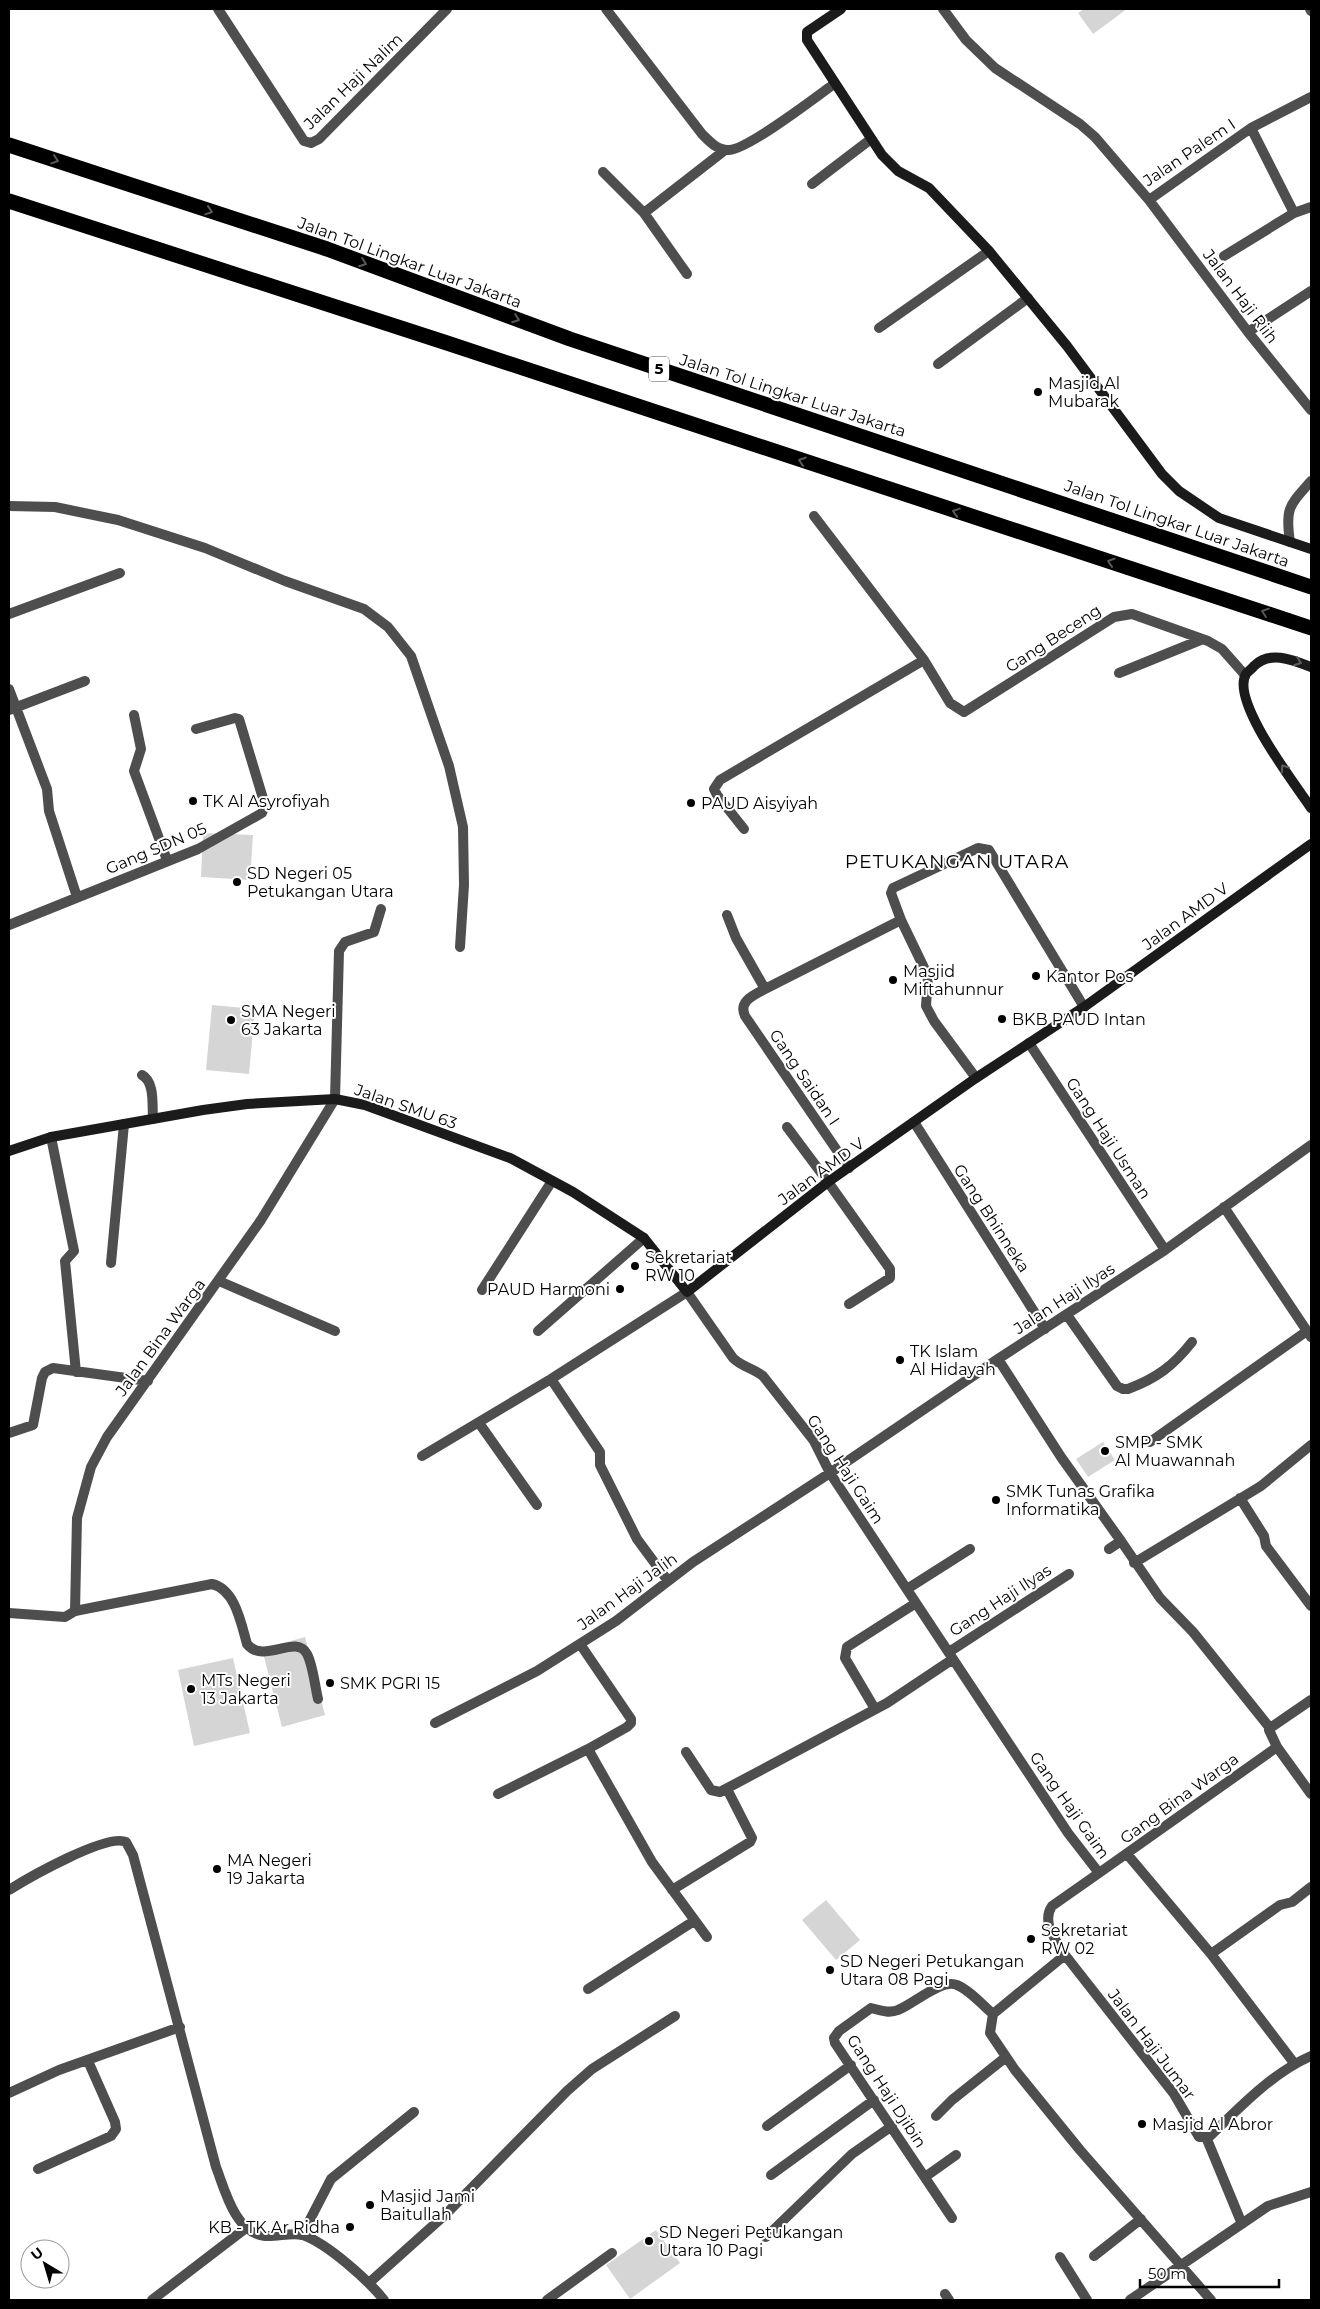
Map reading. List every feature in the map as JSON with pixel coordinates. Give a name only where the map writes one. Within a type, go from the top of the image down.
[{"type":"highway","name":"Jalan Tol Lingkar Luar Jakarta","points":[[9,145],[327,250],[570,340],[1311,587]]},
{"type":"highway","points":[[9,201],[1311,628]]},
{"type":"street","name":"Jalan Haji Nalim","points":[[218,9],[304,141],[311,143],[319,139],[447,9]]},
{"type":"street","points":[[606,9],[702,134],[711,143],[724,150]]},
{"type":"street","points":[[840,9],[807,32],[806,36],[834,84],[882,155],[898,171],[929,188],[989,250],[1067,346],[1162,474],[1179,491],[1219,518],[1311,548]]},
{"type":"street","name":"Jalan Palem I","points":[[943,9],[966,40],[996,68],[1080,124],[1095,137],[1149,200],[1251,128],[1311,97]]},
{"type":"street","points":[[644,213],[724,150],[735,149],[783,122],[834,84]]},
{"type":"street","points":[[1251,128],[1294,213]]},
{"type":"street","points":[[812,184],[871,139]]},
{"type":"street","points":[[603,172],[644,213],[687,274]]},
{"type":"street","name":"Jalan Haji Riih","points":[[1149,200],[1248,332],[1311,410]]},
{"type":"street","points":[[1224,256],[1294,213],[1311,207]]},
{"type":"street","points":[[879,328],[989,250]]},
{"type":"street","points":[[1248,332],[1311,291]]},
{"type":"street","points":[[938,364],[1028,298]]},
{"type":"street","points":[[1290,542],[1287,523],[1289,508],[1311,481]]},
{"type":"street","points":[[9,506],[55,507],[118,520],[188,542],[364,609],[388,627],[411,656],[448,766],[463,827],[464,885],[460,947]]},
{"type":"street","name":"Gang Beceng","points":[[814,516],[924,660],[950,703],[964,712],[1121,614],[1140,616],[1202,639],[1222,650],[1245,675]]},
{"type":"street","points":[[9,614],[120,573]]},
{"type":"street","points":[[1119,673],[1202,639]]},
{"type":"street","points":[[1311,667],[1288,658],[1271,658],[1257,663],[1245,675],[1244,688],[1246,701],[1254,720],[1311,808]]},
{"type":"street","points":[[744,830],[714,789],[720,780],[924,660]]},
{"type":"street","points":[[12,709],[85,681]]},
{"type":"street","points":[[9,690],[12,709],[47,789],[49,811],[77,897]]},
{"type":"street","points":[[134,715],[141,749],[134,771],[167,860]]},
{"type":"street","name":"Gang SDN 05","points":[[9,925],[198,849],[241,826],[264,810],[239,719],[235,718],[196,730]]},
{"type":"street","name":"Jalan AMD V","points":[[687,1292],[828,1182],[976,1078],[1084,1007],[1311,844]]},
{"type":"street","points":[[976,1078],[934,1021],[926,1006],[928,976],[900,920],[891,893],[893,888],[978,848],[990,850],[1084,1007]]},
{"type":"street","points":[[335,1099],[339,951],[345,942],[374,932],[381,908]]},
{"type":"street","points":[[727,915],[736,938],[765,989],[900,920]]},
{"type":"street","name":"Gang Saidan I","points":[[765,989],[745,1001],[743,1005],[745,1016],[849,1168]]},
{"type":"street","name":"Gang Haji Usman","points":[[1029,1043],[1165,1250]]},
{"type":"street","points":[[142,1075],[147,1078],[150,1084],[153,1119]]},
{"type":"street","name":"Jalan SMU 63","points":[[9,1151],[51,1137],[247,1104],[335,1099],[365,1105],[510,1158],[552,1181],[644,1238],[687,1292]]},
{"type":"street","name":"Jalan Bina Warga","points":[[74,1613],[77,1518],[82,1494],[91,1467],[106,1437],[261,1220],[335,1099]]},
{"type":"street","name":"Gang Bhinneka","points":[[914,1122],[1045,1329]]},
{"type":"street","points":[[111,1263],[124,1124]]},
{"type":"street","points":[[787,1127],[890,1269],[890,1278],[849,1304]]},
{"type":"street","points":[[51,1137],[74,1251],[66,1261],[76,1372]]},
{"type":"street","name":"Jalan Haji Ilyas","points":[[830,1473],[998,1359],[1165,1250],[1311,1145]]},
{"type":"street","points":[[482,1290],[552,1181]]},
{"type":"street","points":[[1150,1442],[1309,1334],[1224,1207]]},
{"type":"street","points":[[538,1331],[644,1238]]},
{"type":"street","points":[[219,1281],[335,1331]]},
{"type":"street","points":[[422,1456],[551,1379],[687,1292]]},
{"type":"street","name":"Gang Haji Gaim","points":[[687,1292],[739,1365],[757,1371],[763,1376],[809,1433],[830,1473],[1068,1833],[1099,1873],[1052,1906],[1047,1913],[1052,1935],[1065,1955]]},
{"type":"street","points":[[1067,1315],[1117,1386],[1123,1389],[1128,1389],[1159,1375],[1180,1357],[1192,1342]]},
{"type":"street","points":[[998,1359],[1061,1457],[1121,1541],[1134,1563],[1160,1598],[1193,1632],[1270,1728],[1269,1730],[1277,1747],[1311,1794]]},
{"type":"street","points":[[9,1432],[33,1425],[41,1382],[45,1372],[53,1368],[148,1380]]},
{"type":"street","points":[[551,1379],[600,1452],[600,1465],[636,1539],[668,1581]]},
{"type":"street","points":[[479,1423],[537,1504]]},
{"type":"street","points":[[1134,1563],[1261,1486],[1311,1445]]},
{"type":"street","name":"Jalan Haji Jalih","points":[[435,1722],[536,1671],[580,1644],[616,1621],[700,1557],[830,1473]]},
{"type":"street","points":[[1240,1498],[1264,1536],[1266,1546],[1311,1606]]},
{"type":"street","points":[[1109,1549],[1121,1541]]},
{"type":"street","points":[[907,1589],[970,1549]]},
{"type":"street","name":"Gang Haji Ilyas","points":[[727,1789],[875,1709],[1069,1574]]},
{"type":"street","points":[[9,1613],[65,1617],[74,1613],[212,1584],[220,1586],[230,1595],[247,1644],[252,1650],[260,1652],[295,1646],[301,1648],[307,1654],[318,1699]]},
{"type":"street","points":[[875,1709],[845,1658],[847,1647],[916,1603]]},
{"type":"street","points":[[498,1794],[588,1749],[631,1723],[631,1720],[580,1644]]},
{"type":"street","points":[[1270,1728],[1311,1700]]},
{"type":"street","name":"Gang Bina Warga","points":[[1099,1873],[1277,1747]]},
{"type":"street","points":[[588,1749],[652,1862],[707,1937]]},
{"type":"street","points":[[672,1890],[750,1842],[752,1838],[727,1789],[720,1792],[711,1790],[686,1752]]},
{"type":"street","points":[[9,1890],[44,1870],[91,1848],[122,1840],[130,1846],[216,2167],[229,2200],[246,2228],[264,2236],[302,2235],[322,2246],[370,2282],[384,2300]]},
{"type":"street","points":[[1127,1854],[1211,1954],[1294,2063]]},
{"type":"street","points":[[1211,1954],[1280,1905],[1292,1902],[1311,1887]]},
{"type":"street","points":[[588,1989],[694,1921]]},
{"type":"street","points":[[1065,1955],[993,2014],[990,2033],[1006,2057],[1080,2150],[1211,2300]]},
{"type":"street","name":"Jalan Haji Jumar","points":[[1065,1955],[1174,2094],[1199,2137],[1206,2137]]},
{"type":"street","name":"Gang Haji Djibin","points":[[952,2218],[835,2043],[835,2034],[871,2008],[888,2012],[898,2010],[942,1986],[952,1983],[962,1988],[993,2014]]},
{"type":"street","points":[[370,2282],[446,2214],[567,2091],[592,2069],[675,2016]]},
{"type":"street","points":[[9,2093],[59,2070],[180,2028]]},
{"type":"street","points":[[1242,2224],[1206,2137],[1294,2063],[1311,2056]]},
{"type":"street","points":[[936,2116],[952,2100],[1006,2057]]},
{"type":"street","points":[[38,2169],[111,2136],[116,2129],[115,2122],[88,2060]]},
{"type":"street","points":[[767,2126],[851,2065]]},
{"type":"street","points":[[771,2175],[874,2100]]},
{"type":"street","points":[[302,2235],[331,2179],[414,2112]]},
{"type":"street","points":[[766,2237],[852,2154],[892,2126]]},
{"type":"street","points":[[925,2177],[956,2155]]},
{"type":"street","points":[[1130,2300],[1268,2206],[1311,2192]]},
{"type":"street","points":[[1094,2256],[1141,2219]]},
{"type":"street","points":[[152,2300],[246,2228]]},
{"type":"street","points":[[547,2300],[612,2253]]},
{"type":"street","points":[[1060,2257],[1087,2300]]},
{"type":"shaded area","points":[[1084,9],[1127,9],[1093,34],[1078,13]]},
{"type":"shaded area","points":[[203,833],[253,835],[250,880],[201,877]]},
{"type":"shaded area","points":[[212,1005],[255,1009],[249,1074],[206,1070]]},
{"type":"shaded area","points":[[1103,1442],[1115,1460],[1088,1477],[1076,1459]]},
{"type":"shaded area","points":[[305,1637],[325,1715],[282,1727],[262,1649]]},
{"type":"shaded area","points":[[233,1658],[250,1733],[194,1746],[178,1670]]},
{"type":"shaded area","points":[[826,1900],[860,1940],[836,1960],[802,1920]]},
{"type":"shaded area","points":[[656,2230],[680,2263],[630,2299],[606,2265]]},
{"type":"place","name":"Masjid Al Mubarak","points":[[1038,392]]},
{"type":"place","name":"TK Al Asyrofiyah","points":[[193,801]]},
{"type":"place","name":"PAUD Aisyiyah","points":[[691,803]]},
{"type":"place","name":"SD Negeri 05 Petukangan Utara","points":[[237,882]]},
{"type":"place","name":"Kantor Pos","points":[[1036,976]]},
{"type":"place","name":"Masjid Miftahunnur","points":[[893,980]]},
{"type":"place","name":"BKB PAUD Intan","points":[[1002,1019]]},
{"type":"place","name":"SMA Negeri 63 Jakarta","points":[[231,1020]]},
{"type":"place","name":"Sekretariat RW 10","points":[[635,1266]]},
{"type":"place","name":"PAUD Harmoni","points":[[620,1289]]},
{"type":"place","name":"TK Islam Al Hidayah","points":[[900,1360]]},
{"type":"place","name":"SMP - SMK Al Muawannah","points":[[1105,1451]]},
{"type":"place","name":"SMK Tunas Grafika Informatika","points":[[996,1500]]},
{"type":"place","name":"SMK PGRI 15","points":[[330,1683]]},
{"type":"place","name":"MTs Negeri 13 Jakarta","points":[[191,1689]]},
{"type":"place","name":"MA Negeri 19 Jakarta","points":[[217,1869]]},
{"type":"place","name":"Sekretariat RW 02","points":[[1031,1939]]},
{"type":"place","name":"SD Negeri Petukangan Utara 08 Pagi","points":[[830,1970]]},
{"type":"place","name":"Masjid Al Abror","points":[[1142,2124]]},
{"type":"place","name":"Masjid Jami Baitullah","points":[[370,2205]]},
{"type":"place","name":"KB - TK Ar Ridha","points":[[350,2227]]},
{"type":"place","name":"SD Negeri Petukangan Utara 10 Pagi","points":[[649,2241]]},
{"type":"district","name":"PETUKANGAN UTARA","points":[[957,861]]}]
